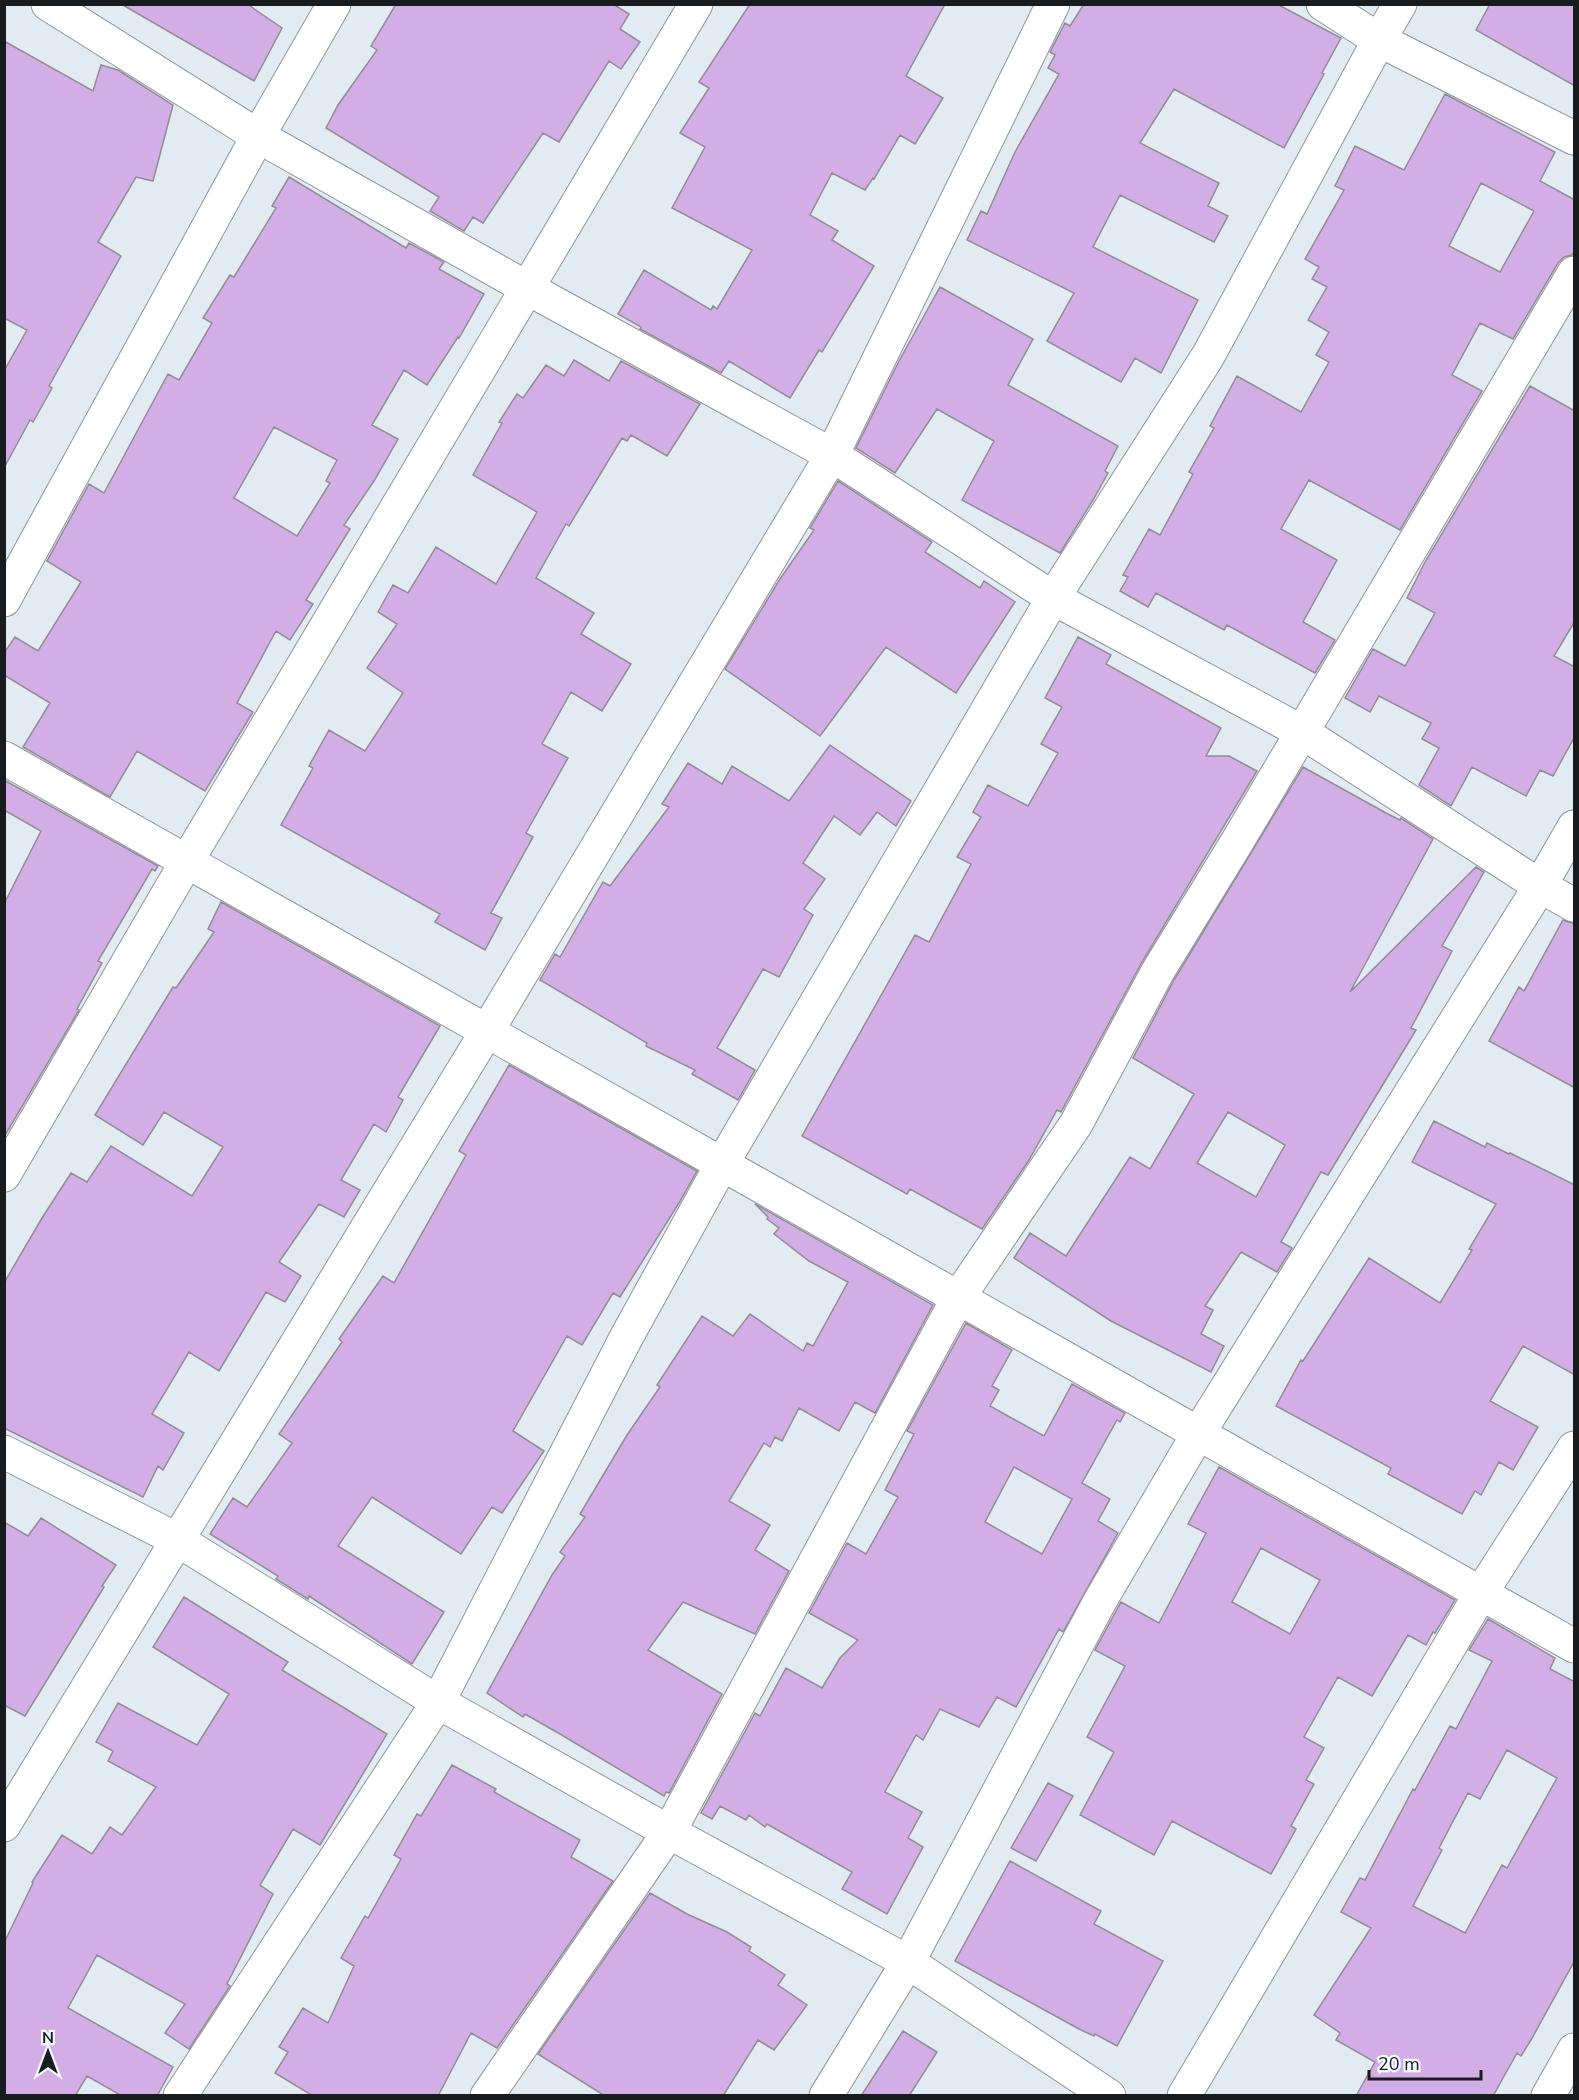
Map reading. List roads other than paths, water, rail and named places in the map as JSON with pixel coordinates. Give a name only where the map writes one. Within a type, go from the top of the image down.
[{"type":"street","points":[[48,4],[258,136],[527,288],[832,455],[1053,598],[1302,732],[1540,886],[1575,905]]},
{"type":"street","points":[[4,600],[258,136],[334,4]]},
{"type":"street","points":[[4,1175],[187,861],[696,4]]},
{"type":"street","points":[[4,1825],[487,1031],[832,455],[1053,4]]},
{"type":"street","points":[[1323,4],[1379,40],[1575,138]]},
{"type":"street","points":[[180,2096],[438,1702],[627,1336],[722,1164],[1053,598],[1208,356],[1400,4]]},
{"type":"street","points":[[488,2096],[669,1832],[958,1298],[1076,1124],[1158,971],[1575,273]]},
{"type":"street","points":[[4,758],[1575,1646]]},
{"type":"street","points":[[826,2096],[908,1962],[1100,1601],[1198,1434],[1575,827]]},
{"type":"street","points":[[1184,2096],[1480,1593],[1575,1448]]},
{"type":"street","points":[[4,1452],[177,1539],[438,1702],[669,1832],[908,1962],[1109,2096]]},
{"type":"street","points":[[1548,2096],[1575,2050]]}]
